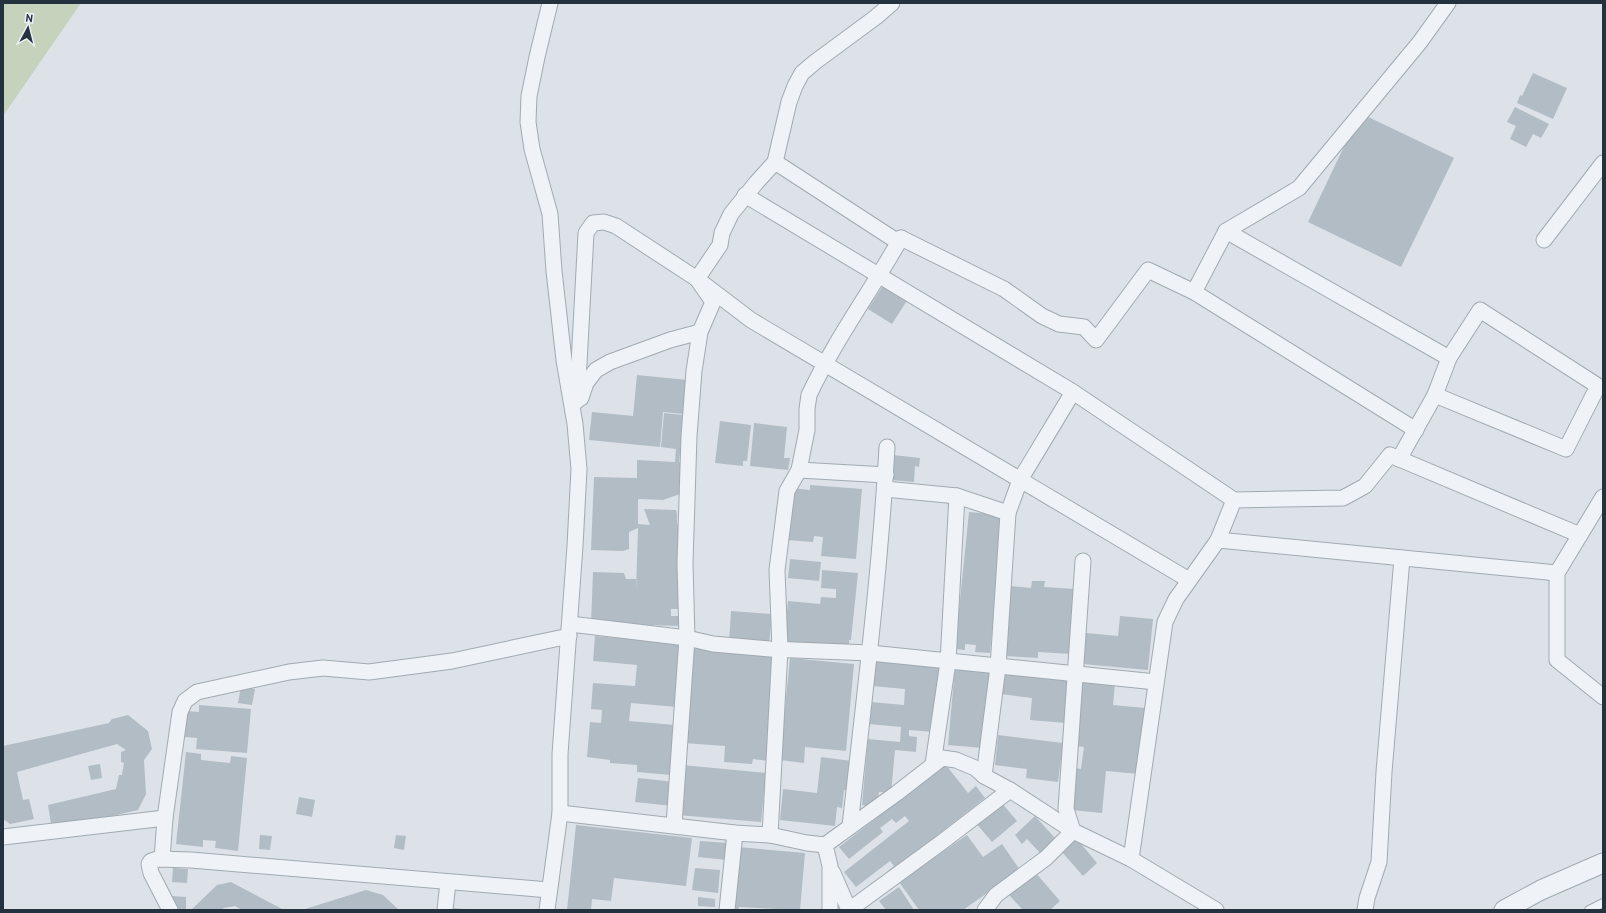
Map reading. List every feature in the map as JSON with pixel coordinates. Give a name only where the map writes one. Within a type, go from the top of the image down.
[{"type":"street","points":[[547,910],[560,813],[560,754],[576,546],[579,469],[575,424],[564,360],[553,264],[550,214],[534,156],[528,122],[529,96],[550,3]]},
{"type":"street","points":[[697,279],[720,245],[722,233],[731,214],[745,195],[775,162],[789,102],[802,73],[892,3]]},
{"type":"street","points":[[1194,292],[1226,231],[1299,188],[1420,42],[1448,3]]},
{"type":"street","points":[[775,162],[894,240],[901,238],[1004,289],[1042,316],[1060,324],[1084,327],[1096,340],[1148,270],[1194,292],[1416,430]]},
{"type":"street","points":[[1544,240],[1603,163]]},
{"type":"street","points":[[745,195],[1073,392],[1234,500],[1343,498],[1365,486],[1390,455],[1580,534]]},
{"type":"street","points":[[575,424],[586,233],[593,223],[604,222],[616,226],[697,279],[750,320],[1189,580]]},
{"type":"street","points":[[1226,231],[1449,358]]},
{"type":"street","points":[[770,835],[780,649],[777,570],[787,491],[799,470],[807,430],[809,395],[852,317],[880,275],[901,238]]},
{"type":"street","points":[[674,825],[687,638],[685,563],[689,436],[694,371],[700,332],[713,302],[697,279]]},
{"type":"street","points":[[1399,459],[1436,394],[1449,358],[1480,310],[1598,386],[1566,449],[1436,394]]},
{"type":"street","points":[[575,424],[582,392],[586,382],[596,370],[610,362],[670,340],[700,332]]},
{"type":"street","points":[[984,776],[998,667],[1008,513],[1020,480],[1073,392]]},
{"type":"street","points":[[850,826],[870,653],[887,447]]},
{"type":"street","points":[[799,470],[885,482],[957,496],[1008,513]]},
{"type":"street","points":[[933,764],[948,662],[957,496]]},
{"type":"street","points":[[1603,497],[1557,573],[1557,660],[1603,696]]},
{"type":"street","points":[[1131,859],[1165,622],[1176,599],[1218,540],[1234,500]]},
{"type":"street","points":[[1218,540],[1557,573]]},
{"type":"street","points":[[1366,910],[1367,898],[1379,862],[1384,772],[1402,558]]},
{"type":"street","points":[[1073,831],[1066,809],[1083,561]]},
{"type":"street","points":[[162,859],[165,818],[180,712],[185,701],[197,692],[289,672],[322,668],[369,672],[452,661],[516,646],[569,630],[687,638],[713,644],[870,653],[1075,675],[1156,682]]},
{"type":"street","points":[[560,813],[735,833],[770,835],[807,843],[825,844],[897,793],[942,758],[956,760],[975,768],[984,776],[1010,790],[1073,831],[1131,859],[1216,910]]},
{"type":"street","points":[[825,844],[830,866],[849,910],[1010,790]]},
{"type":"street","points":[[3,837],[165,818]]},
{"type":"street","points":[[985,910],[996,894],[1046,858],[1073,831]]},
{"type":"street","points":[[727,910],[735,833]]},
{"type":"street","points":[[170,910],[152,873],[149,864],[151,861],[162,859],[191,860],[549,890]]},
{"type":"street","points":[[1504,910],[1542,890],[1603,863]]},
{"type":"street","points":[[830,866],[830,910]]},
{"type":"street","points":[[445,910],[448,882]]},
{"type":"lane","points":[[1589,910],[1603,903]]},
{"type":"green space","points":[[3,3],[81,3],[3,116]]},
{"type":"building","points":[[1533,73],[1567,88],[1553,119],[1517,103]]},
{"type":"building","points":[[1515,107],[1549,124],[1541,138],[1533,134],[1526,147],[1510,139],[1516,126],[1507,122]]},
{"type":"building","points":[[1360,113],[1454,158],[1401,267],[1308,222]]},
{"type":"building","points":[[884,284],[908,299],[892,324],[868,309]]},
{"type":"building","points":[[637,375],[688,380],[684,414],[663,412],[660,447],[589,440],[592,412],[633,416]]},
{"type":"building","points":[[664,413],[684,415],[679,462],[681,462],[680,494],[663,500],[638,499],[638,524],[650,525],[644,509],[676,510],[677,523],[683,537],[681,609],[671,609],[671,616],[679,616],[678,626],[591,623],[593,572],[624,573],[626,579],[636,579],[636,591],[638,528],[629,532],[629,549],[623,551],[591,550],[594,477],[637,478],[637,460],[675,462],[676,449],[661,447]]},
{"type":"building","points":[[720,421],[751,425],[747,461],[743,461],[743,466],[715,463]]},
{"type":"building","points":[[754,423],[787,427],[784,458],[790,458],[788,470],[750,466]]},
{"type":"building","points":[[893,455],[920,458],[919,467],[915,466],[914,482],[891,480]]},
{"type":"building","points":[[810,485],[862,489],[856,559],[821,556],[823,537],[814,536],[813,542],[787,540],[791,488],[810,490]]},
{"type":"building","points":[[969,512],[1003,515],[990,653],[975,652],[976,645],[965,644],[965,650],[955,649]]},
{"type":"building","points":[[790,559],[821,562],[819,581],[788,578]]},
{"type":"building","points":[[822,570],[858,573],[849,649],[784,644],[788,601],[820,604],[821,597],[836,598],[836,589],[821,588]]},
{"type":"building","points":[[1032,581],[1045,581],[1044,587],[1075,589],[1071,654],[1038,652],[1038,658],[1006,656],[1011,586],[1031,588]]},
{"type":"building","points":[[731,611],[772,614],[769,645],[729,642]]},
{"type":"building","points":[[1120,616],[1153,619],[1148,670],[1083,664],[1086,633],[1118,636]]},
{"type":"building","points":[[595,636],[683,644],[677,707],[631,703],[629,721],[675,725],[671,775],[637,772],[637,765],[610,763],[610,760],[587,757],[590,722],[601,723],[602,710],[591,709],[593,683],[635,686],[637,665],[593,661]]},
{"type":"building","points":[[692,648],[773,655],[771,677],[776,677],[769,761],[753,759],[752,764],[724,762],[725,746],[684,743]]},
{"type":"building","points":[[790,658],[854,664],[846,751],[805,747],[804,763],[780,760]]},
{"type":"building","points":[[875,660],[940,666],[934,732],[909,730],[909,736],[917,737],[916,752],[895,750],[891,793],[879,792],[877,807],[862,805],[868,739],[900,742],[901,727],[869,724],[871,702],[904,705],[905,689],[872,686]]},
{"type":"building","points":[[955,668],[991,671],[983,748],[948,745]]},
{"type":"building","points":[[1003,670],[1070,677],[1066,723],[1030,720],[1032,698],[1001,694]]},
{"type":"building","points":[[1082,680],[1115,683],[1113,705],[1145,708],[1139,774],[1106,771],[1102,813],[1071,810],[1075,768],[1081,769],[1084,747],[1076,746]]},
{"type":"building","points":[[241,686],[255,689],[252,705],[238,703]]},
{"type":"building","points":[[199,705],[251,709],[247,753],[196,749],[197,738],[185,737],[187,711],[199,712]]},
{"type":"building","points":[[128,715],[148,731],[152,749],[144,760],[146,794],[138,810],[52,830],[48,805],[116,789],[119,775],[122,775],[124,763],[121,762],[121,752],[126,750],[117,744],[17,772],[23,800],[29,799],[34,819],[10,824],[3,819],[3,746],[109,723],[112,719]]},
{"type":"building","points":[[998,735],[1063,743],[1058,782],[1026,778],[1027,769],[995,765]]},
{"type":"building","points":[[186,752],[201,754],[201,760],[230,763],[231,756],[247,758],[238,851],[215,848],[216,841],[203,840],[203,847],[176,844]]},
{"type":"building","points":[[821,757],[852,761],[849,790],[844,790],[842,808],[837,807],[835,826],[780,820],[783,789],[817,793]]},
{"type":"building","points":[[100,764],[102,778],[91,780],[88,766]]},
{"type":"building","points":[[682,765],[766,773],[761,822],[677,815]]},
{"type":"building","points":[[946,765],[968,793],[976,786],[985,798],[881,879],[880,878],[894,866],[890,861],[856,887],[844,872],[909,821],[905,816],[896,823],[892,819],[880,828],[883,832],[849,859],[839,847]]},
{"type":"building","points":[[638,778],[675,782],[673,806],[635,802]]},
{"type":"building","points":[[299,797],[315,800],[312,817],[296,814]]},
{"type":"building","points":[[1000,801],[1017,821],[992,842],[975,822]]},
{"type":"building","points":[[1035,816],[1055,838],[1040,853],[1027,839],[1022,844],[1015,835]]},
{"type":"building","points":[[576,825],[692,838],[686,886],[614,878],[611,901],[592,899],[591,910],[567,910]]},
{"type":"building","points":[[260,835],[272,836],[270,850],[259,849]]},
{"type":"building","points":[[396,835],[406,836],[404,850],[394,848]]},
{"type":"building","points":[[967,835],[983,857],[1002,844],[1020,870],[963,910],[919,910],[899,882]]},
{"type":"building","points":[[1077,839],[1097,863],[1083,876],[1062,852]]},
{"type":"building","points":[[700,841],[728,843],[727,860],[698,857]]},
{"type":"building","points":[[738,847],[805,853],[800,910],[739,907],[738,910],[732,910]]},
{"type":"building","points":[[173,868],[188,869],[187,883],[172,882]]},
{"type":"building","points":[[695,868],[720,870],[718,893],[692,890]]},
{"type":"building","points":[[1035,872],[1060,901],[1050,910],[1023,910],[1009,895]]},
{"type":"building","points":[[231,882],[284,910],[242,910],[235,906],[221,910],[191,910],[217,885]]},
{"type":"building","points":[[899,887],[914,910],[886,910],[879,901]]},
{"type":"building","points":[[366,890],[383,895],[399,910],[302,910]]},
{"type":"building","points":[[172,896],[186,897],[186,910],[171,909]]},
{"type":"building","points":[[698,897],[715,899],[715,907],[698,906]]},
{"type":"building","points":[[450,908],[465,909],[465,910],[450,910]]}]
